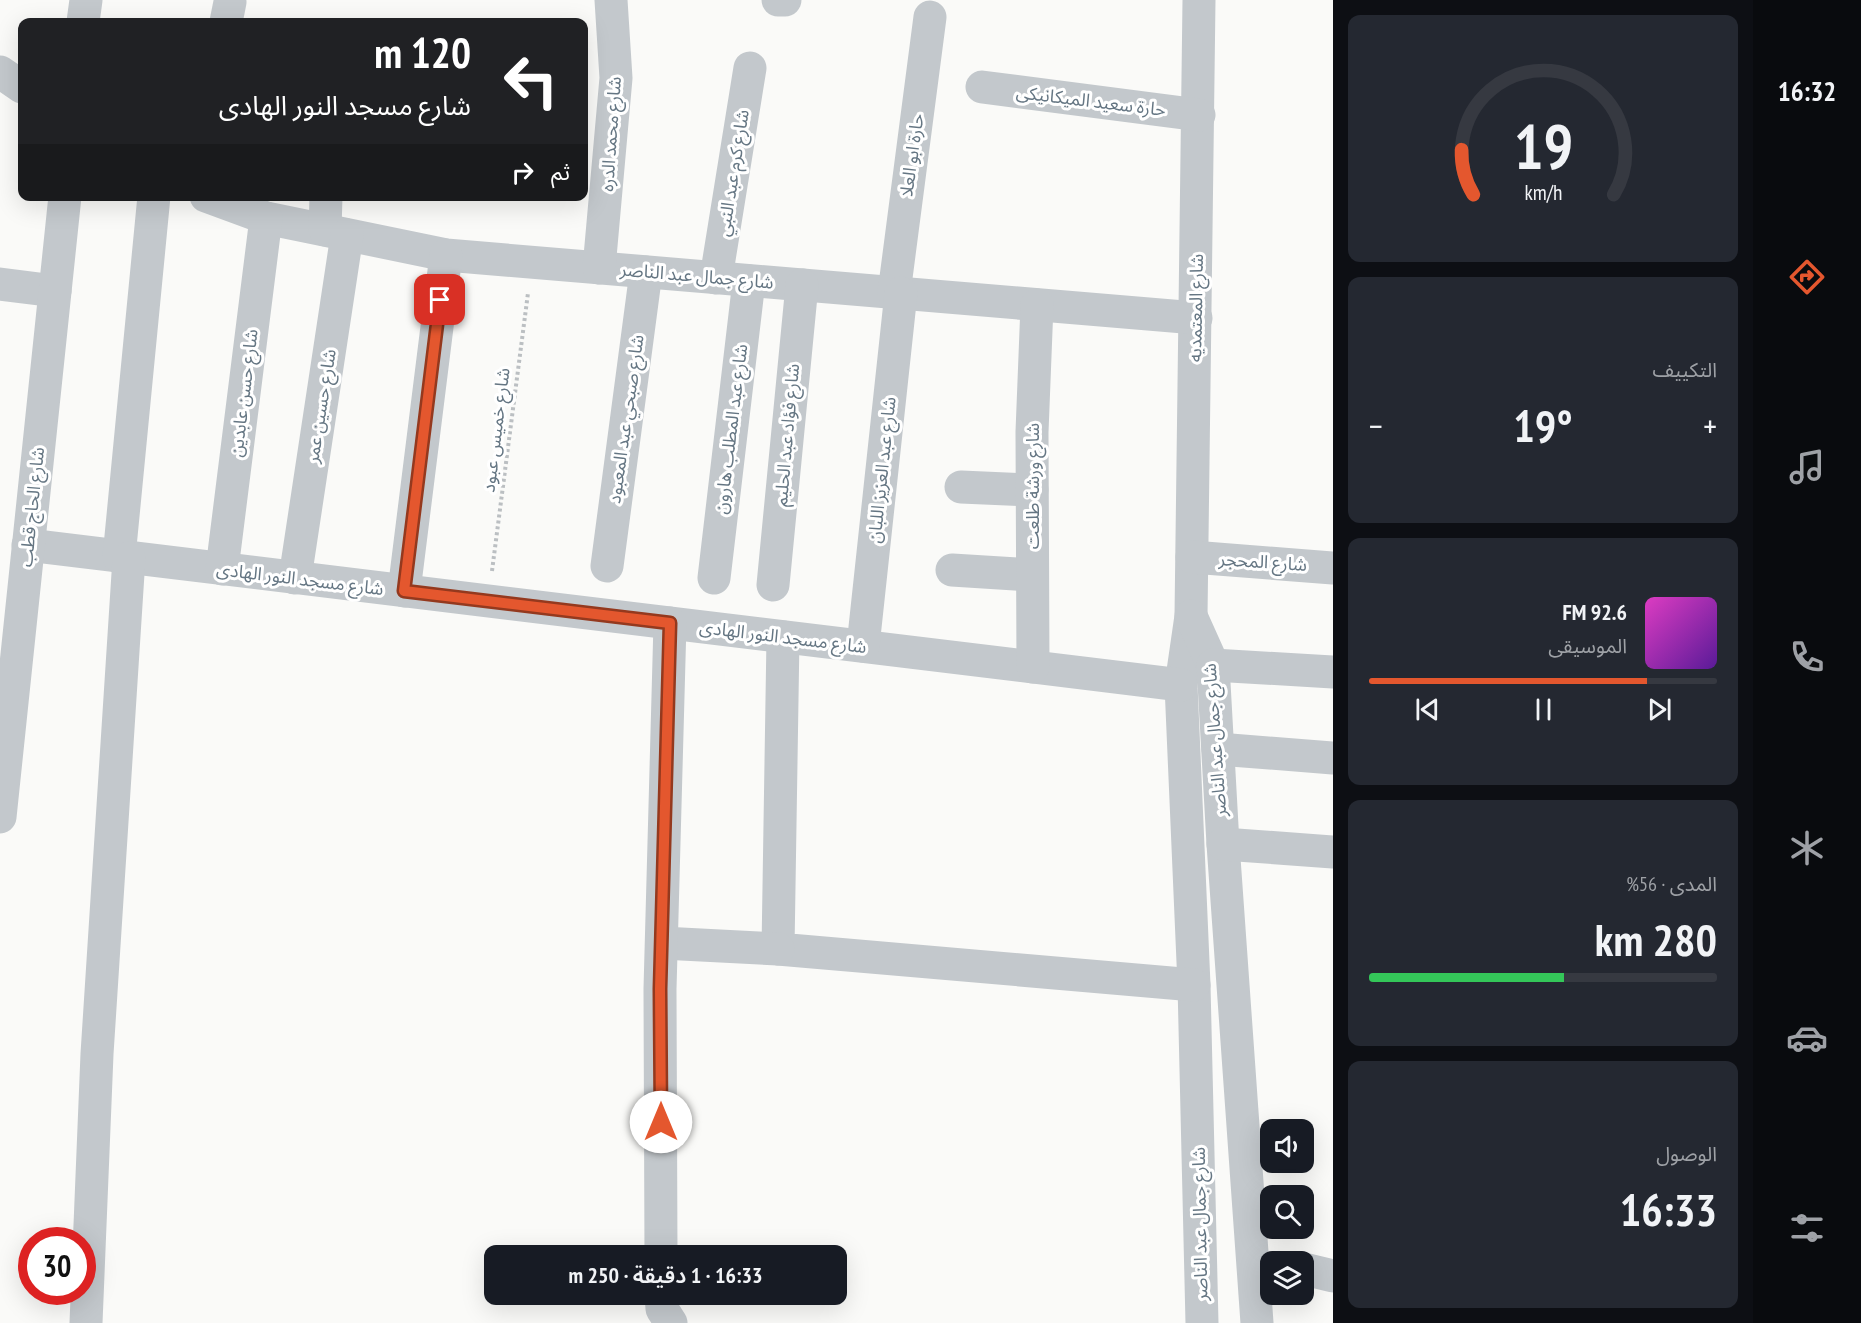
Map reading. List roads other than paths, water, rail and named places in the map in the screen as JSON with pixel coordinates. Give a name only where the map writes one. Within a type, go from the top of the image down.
[{"type":"street","points":[[84,18],[86,0]]},
{"type":"street","name":"شارع محمد الدره","points":[[599,268],[616,78],[611,0]]},
{"type":"street","points":[[778,0],[785,0]]},
{"type":"street","name":"شارع المعتمديه","points":[[1191,616],[1199,0]]},
{"type":"street","name":"حارة ابو العلا","points":[[897,293],[930,17]]},
{"type":"street","name":"شارع كرم عبد النبي","points":[[717,278],[750,68]]},
{"type":"street","points":[[0,72],[18,84]]},
{"type":"street","name":"حارة سعيد الميكانيكى","points":[[982,87],[1199,115]]},
{"type":"street","name":"شارع الحاج قطب","points":[[0,817],[11,605],[28,545],[64,201]]},
{"type":"street","points":[[86,1323],[97,1054],[124,557],[154,201]]},
{"type":"street","name":"شارع جمال عبد الناصر","points":[[220,201],[266,218],[446,255],[1196,318]]},
{"type":"street","name":"شارع حسين عمر","points":[[295,578],[336,233],[327,201]]},
{"type":"street","name":"شارع حسن عابدين","points":[[222,569],[266,218]]},
{"type":"street","points":[[404,591],[446,255]]},
{"type":"street","name":"شارع صبحي عبد المعبود","points":[[607,566],[646,272]]},
{"type":"street","name":"شارع عبد المطلب هارون","points":[[714,578],[748,281]]},
{"type":"street","points":[[0,284],[55,291]]},
{"type":"street","name":"شارع فؤاد عبد الحليم","points":[[773,585],[802,285]]},
{"type":"street","name":"شارع عبد العزيز اللبان","points":[[863,646],[897,293]]},
{"type":"street","name":"شارع ورشة طلعت","points":[[1033,667],[1032,490],[1037,305]]},
{"type":"street","points":[[961,487],[1032,490]]},
{"type":"street","name":"شارع مسجد النور الهادى","points":[[28,545],[1181,685]]},
{"type":"street","name":"شارع المحجر","points":[[1192,557],[1333,567]]},
{"type":"street","points":[[952,570],[1032,575]]},
{"type":"street","name":"شارع جمال عبد الناصر","points":[[1191,616],[1214,665],[1223,844],[1261,1251]]},
{"type":"street","name":"شارع جمال عبد الناصر","points":[[1191,616],[1181,685],[1194,985],[1202,1323]]},
{"type":"street","points":[[661,1245],[662,943],[670,623]]},
{"type":"street","points":[[778,949],[783,637]]},
{"type":"street","points":[[1214,665],[1333,672]]},
{"type":"street","points":[[1218,749],[1333,758]]},
{"type":"street","points":[[1223,844],[1333,852]]},
{"type":"street","points":[[662,943],[778,949],[1194,985]]},
{"type":"street","points":[[1202,1253],[1260,1260]]},
{"type":"street","points":[[1314,1271],[1333,1276]]},
{"type":"street","name":"شارع جمال عبد الناصر","points":[[1257,1323],[1260,1285]]},
{"type":"street","points":[[662,1305],[671,1323]]}]
